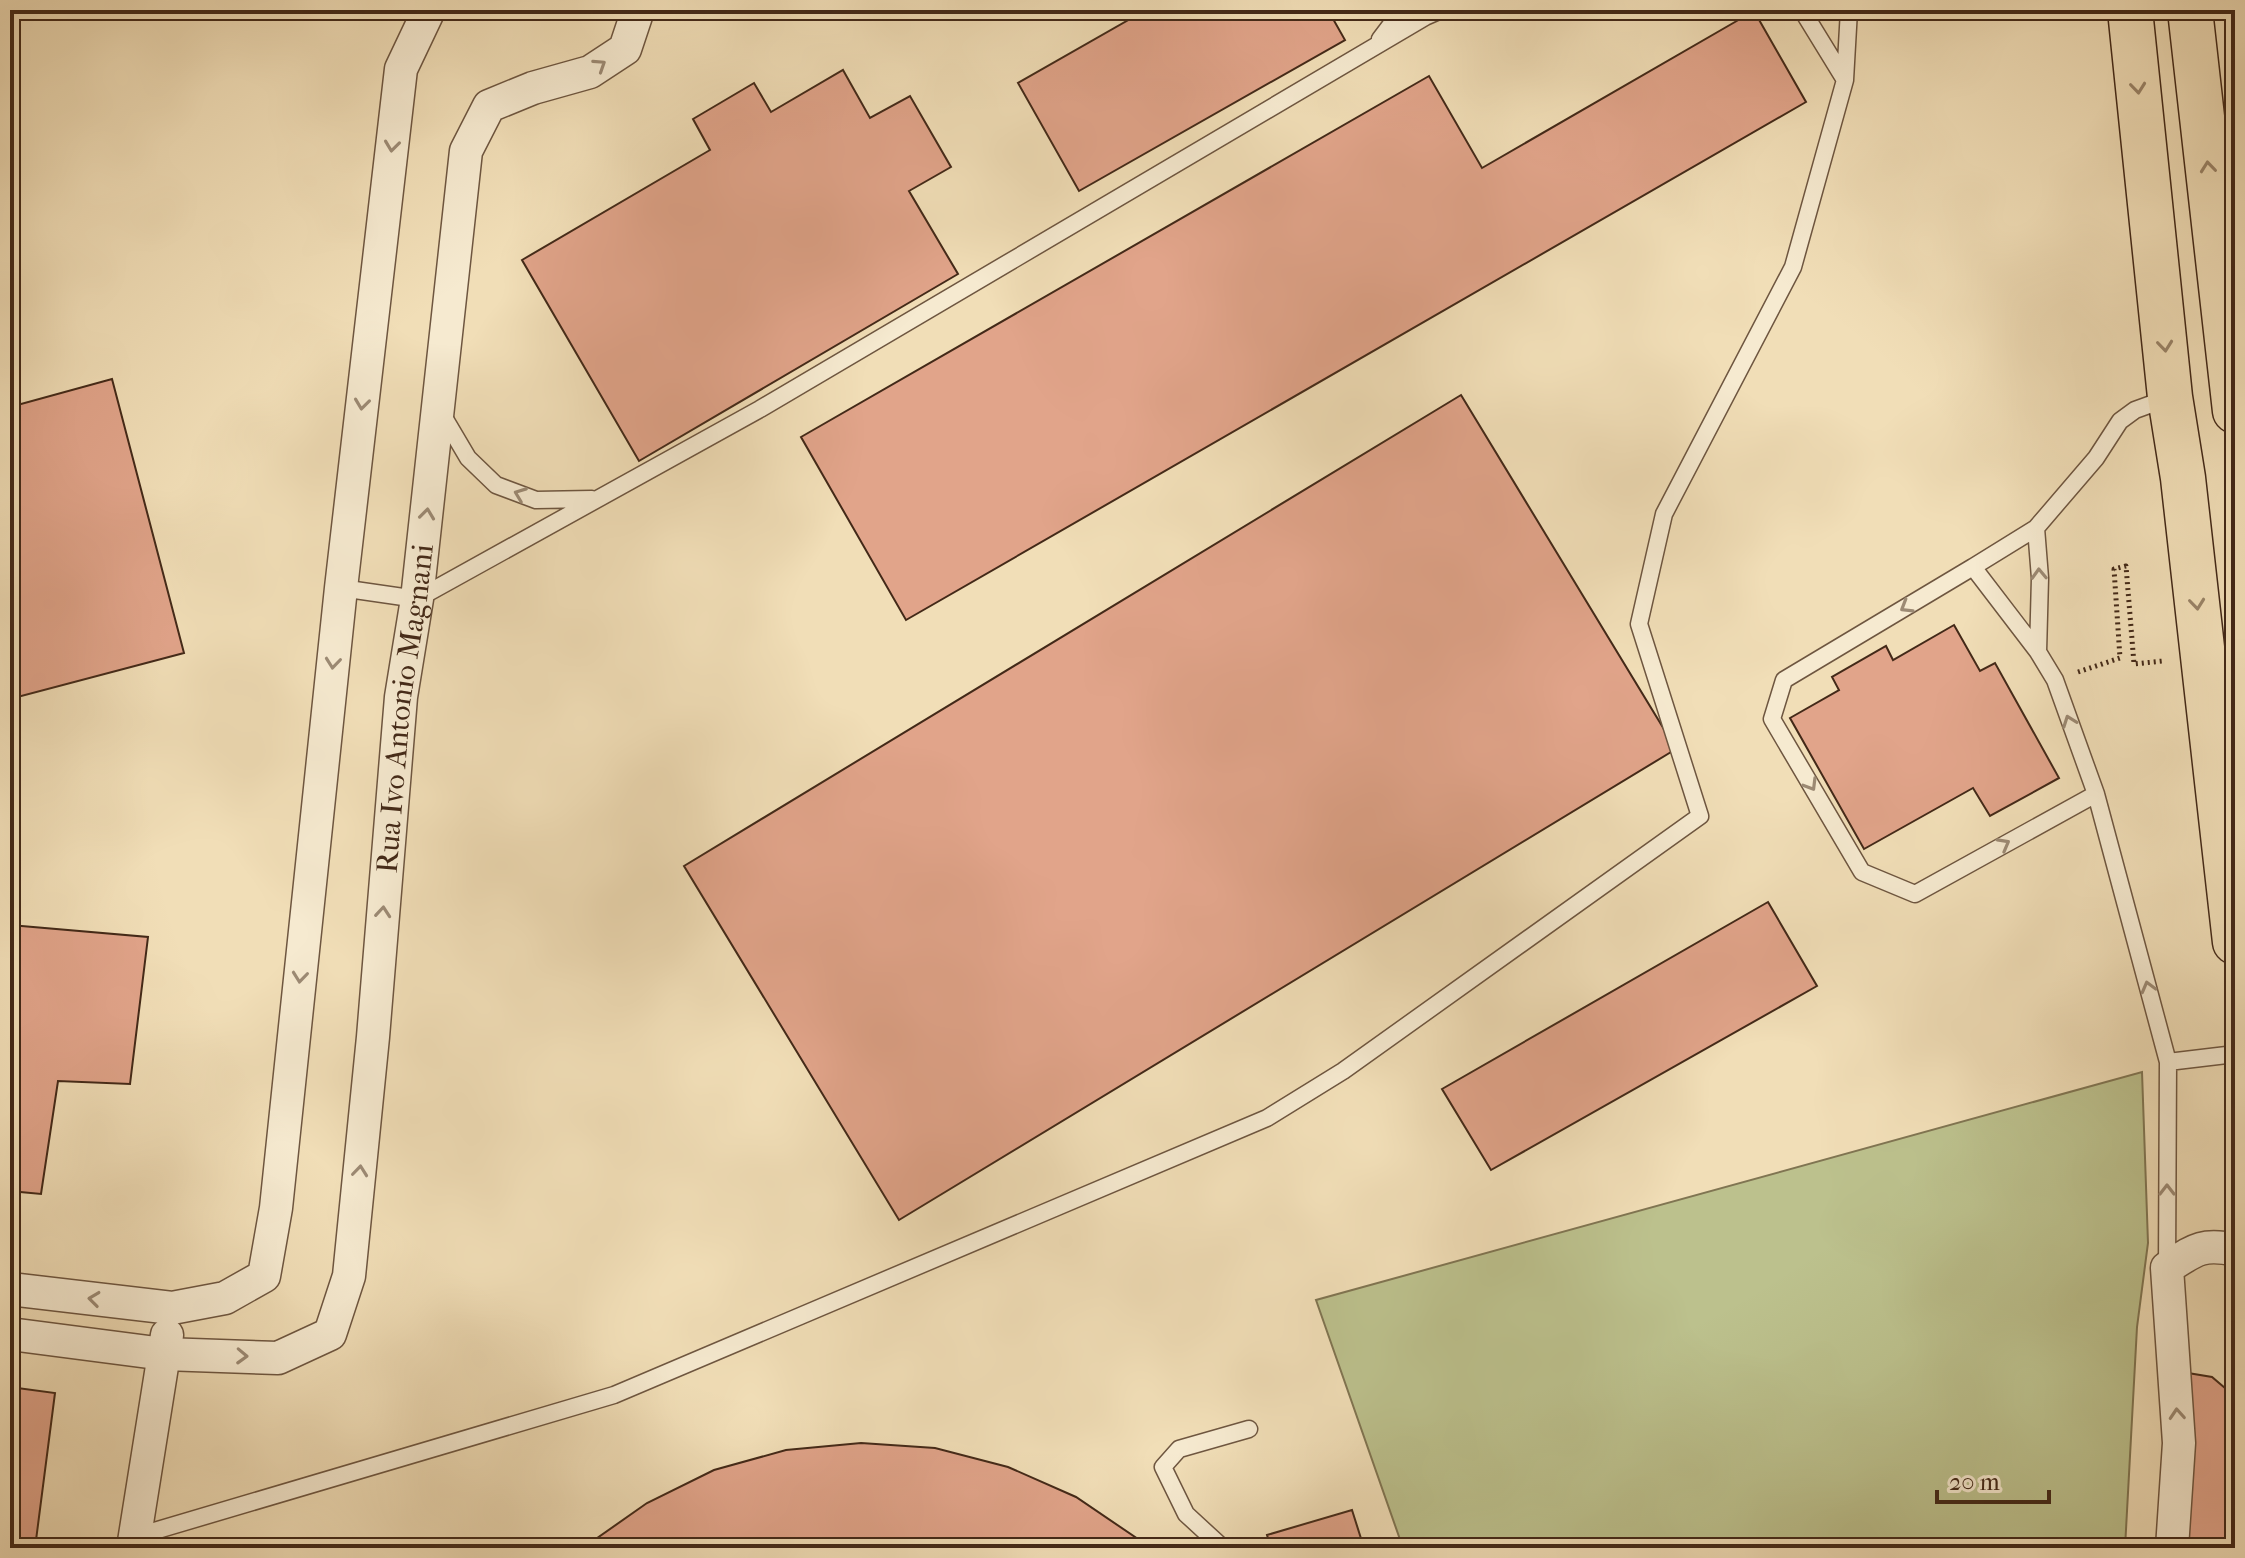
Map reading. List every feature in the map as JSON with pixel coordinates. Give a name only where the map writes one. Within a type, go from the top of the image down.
[{"type":"main road","points":[[2130,10],[2170,397],[2183,478],[2235,942]]},
{"type":"main road","points":[[2190,10],[2235,411]]},
{"type":"street","points":[[10,1289],[172,1308],[225,1298],[264,1276],[276,1208],[341,588],[401,69],[429,10]]},
{"type":"street","name":"Rua Ivo Antonio Magnani","points":[[10,1334],[164,1354],[278,1358],[330,1334],[349,1276],[373,1037],[401,697],[417,599],[466,151],[489,106],[533,88],[590,72],[625,49],[636,16],[634,10]]},
{"type":"street","points":[[2172,1548],[2179,1443],[2167,1268],[2196,1249],[2222,1247],[2235,1250]]},
{"type":"street","points":[[134,1542],[172,1308]]},
{"type":"lane","points":[[1375,47],[1402,10]]},
{"type":"lane","points":[[341,588],[417,599],[760,409],[1441,10]]},
{"type":"lane","points":[[1802,10],[1845,80]]},
{"type":"lane","points":[[134,1542],[614,1395],[1267,1118],[1343,1071],[1700,816],[1639,624],[1664,514],[1793,267],[1845,80],[1849,10]]},
{"type":"lane","points":[[2096,794],[1915,894],[1862,872],[1772,719],[1784,680],[2036,528],[2096,458],[2120,421],[2135,410],[2170,397]]},
{"type":"lane","points":[[439,409],[468,458],[496,485],[536,500],[597,499]]},
{"type":"lane","points":[[2036,528],[2040,578],[2038,652]]},
{"type":"lane","points":[[1973,567],[2038,652],[2055,680],[2096,794],[2168,1062],[2167,1268]]},
{"type":"lane","points":[[2168,1062],[2235,1054]]},
{"type":"lane","points":[[1223,1548],[1186,1514],[1163,1467],[1179,1449],[1249,1429]]},
{"type":"path","points":[[2055,680],[2120,658],[2114,569],[2126,566],[2134,664],[2145,663]]},
{"type":"green space","points":[[2142,1072],[2148,1243],[2137,1327],[2125,1548],[1403,1548],[1316,1300]]},
{"type":"building","points":[[1146,10],[1269,10],[1274,19],[1289,10],[1328,10],[1345,40],[1079,191],[1018,83]]},
{"type":"building","points":[[1754,11],[1806,102],[906,620],[801,437],[1429,76],[1482,168]]},
{"type":"building","points":[[843,70],[870,118],[910,96],[951,167],[909,191],[958,274],[639,461],[522,260],[710,150],[693,119],[754,83],[771,112]]},
{"type":"building","points":[[112,379],[184,653],[10,699],[10,407]]},
{"type":"building","points":[[1461,395],[1676,749],[899,1220],[684,866]]},
{"type":"building","points":[[1954,625],[1980,671],[1995,663],[2059,778],[1990,816],[1973,788],[1864,849],[1790,718],[1839,690],[1832,677],[1886,646],[1893,660]]},
{"type":"building","points":[[1768,902],[1817,986],[1491,1170],[1442,1089]]},
{"type":"building","points":[[10,925],[148,937],[130,1084],[58,1081],[41,1194],[10,1191]]},
{"type":"building","points":[[2188,1373],[2212,1377],[2232,1394],[2235,1424],[2235,1548],[2182,1548]]},
{"type":"building","points":[[10,1387],[55,1393],[35,1548],[10,1548]]},
{"type":"building","points":[[861,1443],[935,1448],[1008,1467],[1076,1497],[1147,1548],[583,1548],[647,1503],[714,1470],[786,1450]]},
{"type":"building","points":[[1352,1510],[1364,1548],[1271,1548],[1267,1535]]}]
